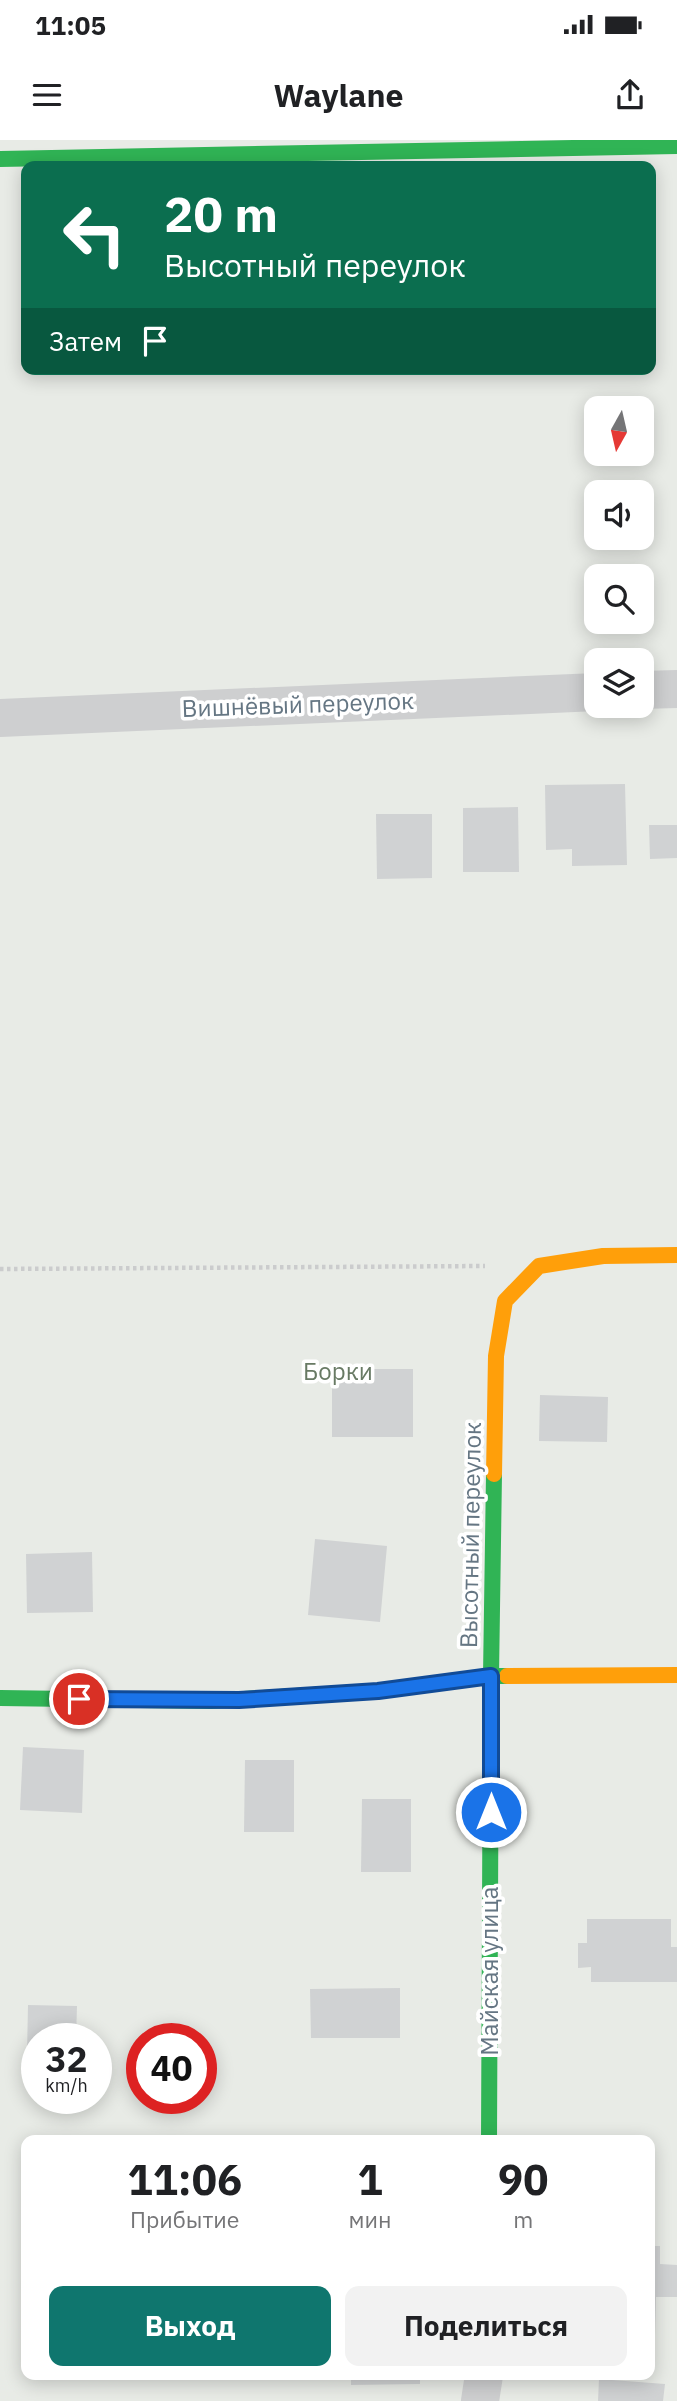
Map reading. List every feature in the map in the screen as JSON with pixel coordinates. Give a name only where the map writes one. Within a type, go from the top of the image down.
[{"type":"street","points":[[0,159],[677,146]]},
{"type":"street","points":[[654,690],[677,689]]},
{"type":"street","name":"Вишнёвый переулок","points":[[0,718],[584,693]]},
{"type":"street","points":[[539,1266],[603,1256],[677,1255]]},
{"type":"street","name":"Высотный переулок","points":[[0,1698],[211,1701],[378,1691],[491,1676],[496,1356],[505,1301],[539,1266]]},
{"type":"street","points":[[491,1676],[677,1675]]},
{"type":"street","name":"Майская улица","points":[[489,2135],[491,1676]]},
{"type":"street","points":[[480,2401],[483,2380]]},
{"type":"path","points":[[0,1269],[539,1266]]},
{"type":"green space","name":"Борки","points":[[0,140],[677,140],[677,2401],[0,2401]]},
{"type":"building","points":[[625,784],[627,865],[572,866],[572,849],[546,850],[545,785]]},
{"type":"building","points":[[518,807],[519,872],[463,872],[463,808]]},
{"type":"building","points":[[376,814],[432,814],[432,878],[377,879]]},
{"type":"building","points":[[649,825],[677,825],[677,858],[650,859]]},
{"type":"building","points":[[332,1369],[413,1369],[413,1437],[332,1437]]},
{"type":"building","points":[[540,1395],[608,1397],[607,1442],[539,1441]]},
{"type":"building","points":[[315,1539],[387,1546],[380,1622],[308,1615]]},
{"type":"building","points":[[92,1552],[93,1612],[27,1613],[26,1554]]},
{"type":"building","points":[[23,1747],[84,1750],[82,1813],[20,1810]]},
{"type":"building","points":[[245,1760],[294,1760],[294,1832],[244,1832]]},
{"type":"building","points":[[362,1799],[411,1799],[411,1872],[361,1872]]},
{"type":"building","points":[[587,1919],[671,1919],[671,1947],[677,1947],[677,1982],[591,1982],[591,1967],[578,1968],[578,1943],[587,1943]]},
{"type":"building","points":[[400,1988],[400,2038],[311,2038],[310,1989]]},
{"type":"building","points":[[28,2005],[77,2006],[76,2023],[28,2023]]},
{"type":"building","points":[[655,2246],[660,2246],[660,2264],[677,2265],[677,2297],[656,2297],[655,2336]]},
{"type":"building","points":[[351,2380],[420,2380],[420,2384],[351,2385]]},
{"type":"building","points":[[599,2380],[665,2384],[663,2401],[598,2401]]},
{"type":"traffic: fast","points":[[0,159],[677,146]]},
{"type":"traffic: fast","points":[[0,1698],[211,1701],[378,1691],[491,1676],[494,1474]]},
{"type":"traffic: fast","points":[[489,2135],[491,1676],[507,1676]]},
{"type":"traffic: slow","points":[[494,1474],[496,1356],[505,1301],[539,1266],[603,1256],[677,1255]]},
{"type":"traffic: slow","points":[[507,1676],[677,1675]]},
{"type":"route","points":[[79,1699],[239,1700],[378,1691],[491,1676],[491,1812]]}]
